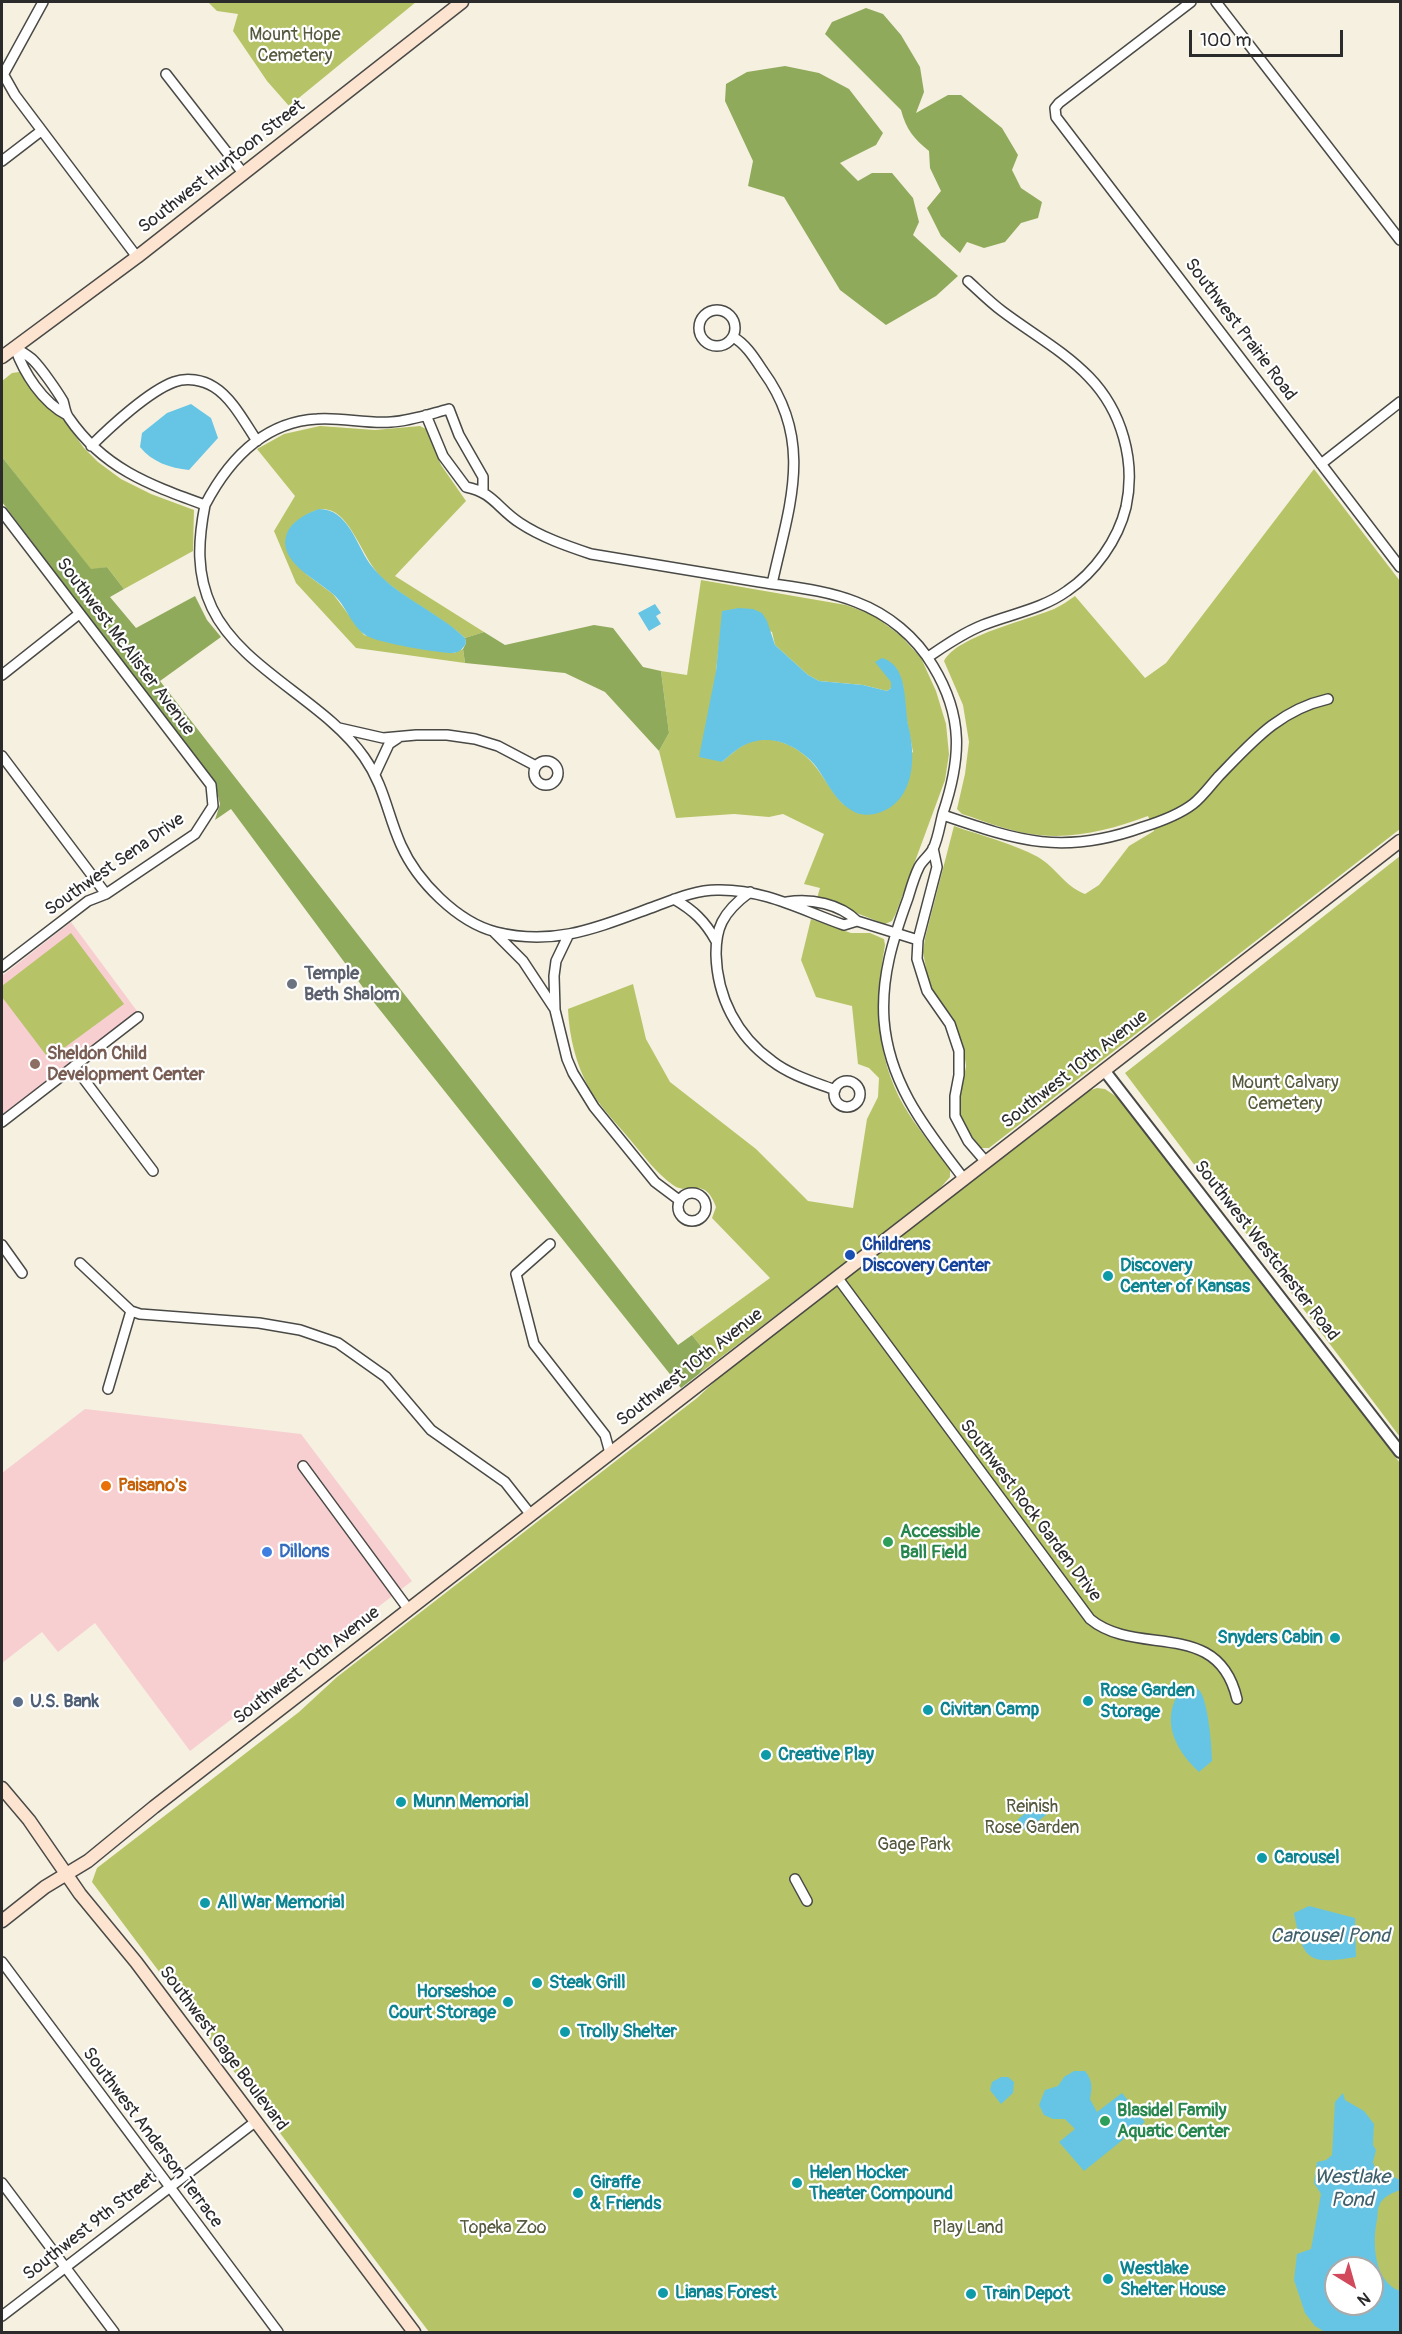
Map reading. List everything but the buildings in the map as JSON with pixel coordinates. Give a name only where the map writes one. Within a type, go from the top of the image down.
[{"type":"main road","name":"Southwest Huntoon Street","points":[[2,357],[137,257],[462,2]]},
{"type":"main road","name":"Southwest 10th Avenue","points":[[2,1921],[45,1887],[96,1854],[610,1452],[1401,841]]},
{"type":"main road","name":"Southwest Gage Boulevard","points":[[2,1788],[29,1820],[80,1894],[136,1962],[414,2332]]},
{"type":"street","points":[[42,2],[2,74],[41,130],[137,257]]},
{"type":"street","name":"Southwest Prairie Road","points":[[1191,2],[1059,103],[1055,111],[1056,117],[1401,567]]},
{"type":"street","points":[[1216,2],[1401,240]]},
{"type":"street","points":[[166,74],[243,173]]},
{"type":"street","points":[[2,161],[41,130]]},
{"type":"street","points":[[928,657],[974,629],[1052,600],[1081,580],[1096,565],[1116,533],[1124,513],[1130,481],[1126,444],[1112,407],[1101,390],[1076,365],[1001,310],[968,281]]},
{"type":"street","points":[[709,311],[723,311],[734,321],[733,337],[723,345],[709,345],[699,335],[699,322],[709,311]]},
{"type":"street","points":[[733,337],[748,350],[779,396],[791,426],[794,446],[792,491],[772,584]]},
{"type":"street","points":[[14,347],[22,368],[54,409],[67,416],[102,456],[131,475],[205,505]]},
{"type":"street","points":[[91,446],[120,418],[163,388],[184,380],[206,382],[223,394],[257,441]]},
{"type":"street","points":[[1321,464],[1401,402]]},
{"type":"street","points":[[483,490],[483,477],[459,435],[449,409],[406,421],[387,423],[305,420],[274,431],[257,441],[229,465],[205,505],[199,549],[200,572],[205,593],[216,616],[241,648],[352,741],[383,789],[401,845],[421,879],[459,913],[494,932],[523,961],[555,1010]]},
{"type":"street","points":[[426,415],[443,456],[466,487],[483,490],[522,525],[591,554],[772,584],[837,596],[856,602],[872,609],[905,632],[928,657],[952,707],[956,769],[933,848],[918,868],[888,961],[884,1001],[886,1038],[901,1087],[914,1112],[964,1179]]},
{"type":"street","name":"Southwest McAlister Avenue","points":[[2,512],[211,785],[213,806]]},
{"type":"street","points":[[2,675],[79,614]]},
{"type":"street","points":[[943,815],[995,833],[1046,844],[1114,838],[1152,824],[1192,805],[1257,738],[1285,715],[1311,703],[1328,699]]},
{"type":"street","points":[[338,728],[383,738],[447,735],[475,739],[498,746],[536,766]]},
{"type":"street","points":[[375,774],[389,744],[398,738]]},
{"type":"street","points":[[2,756],[106,894]]},
{"type":"street","name":"Southwest Sena Drive","points":[[2,967],[88,901],[106,894],[195,834],[213,806]]},
{"type":"street","points":[[933,848],[936,867],[918,940],[917,959],[927,991],[950,1024],[959,1051],[959,1075],[954,1096],[956,1116],[968,1141],[986,1162]]},
{"type":"street","points":[[494,932],[523,936],[568,936],[674,899],[716,890],[764,894],[787,902],[805,899],[849,913],[857,921],[918,940]]},
{"type":"street","points":[[750,892],[727,914],[716,941],[719,977],[727,1006],[748,1040],[774,1063],[835,1090]]},
{"type":"street","points":[[674,899],[689,907],[702,919],[716,941]]},
{"type":"street","points":[[568,936],[556,961],[554,976],[555,1010],[567,1059],[582,1089],[656,1182],[679,1200]]},
{"type":"street","points":[[2,1122],[138,1017]]},
{"type":"street","points":[[74,1066],[153,1172]]},
{"type":"street","name":"Southwest Westchester Road","points":[[1104,1070],[1401,1452]]},
{"type":"street","points":[[550,1244],[516,1274],[534,1344],[605,1435],[610,1452]]},
{"type":"street","points":[[2,1245],[22,1273]]},
{"type":"street","points":[[80,1263],[131,1311],[140,1314],[259,1323],[300,1330],[338,1343],[386,1377],[431,1430],[505,1482],[531,1515]]},
{"type":"street","name":"Southwest Rock Garden Drive","points":[[837,1277],[1090,1619],[1104,1629],[1120,1635],[1177,1642],[1204,1653],[1217,1661],[1227,1672],[1234,1684],[1237,1699]]},
{"type":"street","points":[[108,1389],[131,1311]]},
{"type":"street","points":[[303,1466],[409,1610]]},
{"type":"street","points":[[795,1879],[807,1901]]},
{"type":"street","name":"Southwest Anderson Terrace","points":[[2,1962],[168,2188],[278,2332]]},
{"type":"street","name":"Southwest 9th Street","points":[[2,2316],[255,2122]]},
{"type":"street","points":[[2,2183],[114,2332]]},
{"type":"shaded area","name":"Sheldon Child Development Center","points":[[71,922],[137,1011],[2,1116],[2,976]]},
{"type":"shaded area","points":[[85,1409],[301,1434],[412,1581],[190,1751],[95,1623],[58,1652],[42,1632],[2,1663],[2,1473]]},
{"type":"green space","name":"Mount Hope Cemetery","points":[[208,2],[416,2],[289,106],[267,81],[233,31],[238,14],[217,11]]},
{"type":"green space","points":[[866,8],[883,14],[901,35],[920,67],[924,92],[916,113],[948,95],[961,95],[1002,128],[1018,155],[1012,170],[1021,188],[1042,202],[1038,218],[1021,223],[1005,242],[984,248],[967,242],[960,253],[941,236],[927,208],[941,191],[930,168],[929,151],[911,133],[901,110],[825,34],[832,22]]},
{"type":"green space","points":[[785,66],[819,73],[849,89],[883,133],[876,145],[840,163],[858,181],[872,173],[892,173],[913,198],[919,222],[913,235],[958,276],[936,296],[886,325],[840,290],[784,197],[748,186],[753,161],[725,101],[726,84],[747,72]]},
{"type":"green space","points":[[19,372],[53,411],[63,419],[84,448],[98,462],[121,479],[151,494],[194,510],[193,551],[124,589],[107,567],[91,570],[2,457],[2,381],[12,373]]},
{"type":"green space","points":[[320,426],[375,430],[420,426],[426,429],[441,465],[466,501],[395,576],[484,632],[465,638],[402,594],[376,571],[346,523],[327,509],[317,510],[295,523],[306,574],[333,594],[364,635],[401,645],[454,653],[463,649],[465,663],[356,648],[296,583],[274,531],[295,496],[257,449],[284,434]]},
{"type":"green space","points":[[2,457],[91,569],[107,567],[124,589],[110,597],[136,628],[195,596],[207,620],[221,637],[160,681],[678,1345],[692,1335],[710,1358],[699,1374],[681,1388],[376,1005],[231,809],[215,820],[220,804],[215,784],[2,502]]},
{"type":"green space","points":[[1314,469],[1400,581],[1400,829],[989,1148],[981,1148],[963,1125],[959,1105],[966,1066],[964,1052],[953,1018],[933,992],[923,952],[954,826],[1038,857],[1071,886],[1085,894],[1099,885],[1129,846],[1154,831],[1148,816],[1094,832],[1053,836],[1020,832],[962,814],[957,809],[969,742],[963,705],[944,661],[951,652],[978,636],[1054,609],[1075,596],[1145,678],[1166,663]]},
{"type":"green space","points":[[701,580],[846,605],[873,615],[901,636],[921,658],[936,691],[946,724],[949,754],[945,780],[892,921],[885,924],[817,898],[820,888],[804,884],[824,834],[783,814],[769,817],[734,814],[676,818],[659,751],[669,733],[661,671],[687,675]],"holes":[[[723,611],[772,632],[775,645],[808,675],[819,681],[863,685],[887,691],[891,688],[891,682],[903,685],[904,706],[913,752],[843,804],[815,766],[788,744],[771,740],[749,742],[722,762],[716,671]]]},
{"type":"green space","points":[[594,625],[613,628],[643,667],[661,671],[669,733],[659,751],[605,692],[565,673],[465,663],[463,649],[466,643],[465,638],[484,632],[505,645]]},
{"type":"green space","name":"Mount Calvary Cemetery","points":[[1400,856],[1400,1437],[1125,1073]]},
{"type":"green space","points":[[811,919],[851,933],[870,933],[884,939],[879,1007],[887,1067],[904,1106],[950,1169],[950,1177],[934,1195],[699,1374],[710,1358],[692,1335],[770,1278],[712,1218],[716,1207],[706,1191],[696,1188],[679,1188],[667,1181],[598,1102],[584,1079],[577,1060],[568,1009],[633,984],[646,1039],[670,1082],[756,1149],[808,1201],[853,1208],[867,1119],[878,1097],[879,1078],[869,1068],[858,1064],[852,1006],[816,997],[801,960]]},
{"type":"green space","points":[[71,933],[124,1004],[49,1059],[2,997],[2,986]]},
{"type":"green space","name":"Gage Park","points":[[1097,1088],[1105,1089],[1120,1099],[1400,1463],[1400,2332],[429,2332],[92,1882],[97,1868],[299,1712],[337,1677],[697,1398],[727,1370],[1088,1091]]},
{"type":"water","points":[[191,404],[211,418],[218,438],[189,470],[175,468],[150,457],[140,447],[142,433],[167,413]]},
{"type":"water","points":[[319,509],[329,511],[344,521],[370,564],[391,585],[465,638],[466,643],[462,649],[452,653],[422,649],[383,642],[362,632],[338,599],[292,561],[287,552],[285,543],[289,529],[300,518]]},
{"type":"water","points":[[655,604],[661,613],[656,616],[661,624],[649,631],[638,613]]},
{"type":"water","points":[[739,608],[753,609],[762,613],[775,645],[808,675],[819,681],[863,685],[887,691],[891,688],[891,682],[875,662],[882,658],[891,662],[897,669],[904,688],[912,765],[906,788],[892,806],[873,814],[854,812],[839,800],[808,758],[778,741],[761,740],[748,743],[722,762],[699,757],[716,671],[722,611]]},
{"type":"water","points":[[1186,1683],[1198,1689],[1202,1695],[1209,1724],[1212,1761],[1199,1772],[1181,1751],[1172,1729],[1173,1706]]},
{"type":"water","points":[[1037,1804],[1045,1806],[1046,1815],[1027,1830],[1020,1828],[1017,1824],[1018,1819]]},
{"type":"water","name":"Carousel Pond","points":[[1309,1906],[1355,1918],[1356,1957],[1327,1960],[1310,1956],[1301,1941],[1294,1913]]},
{"type":"water","name":"Blasidel Family Aquatic Center","points":[[1074,2071],[1085,2071],[1088,2075],[1091,2085],[1090,2099],[1097,2112],[1122,2093],[1145,2122],[1084,2171],[1059,2142],[1075,2129],[1065,2119],[1053,2119],[1044,2115],[1039,2105],[1045,2090],[1058,2086],[1064,2077]]},
{"type":"water","points":[[1001,2077],[1008,2077],[1014,2082],[1013,2093],[1001,2104],[990,2090],[992,2082]]},
{"type":"water","name":"Westlake Pond","points":[[1343,2093],[1345,2100],[1364,2111],[1374,2124],[1373,2145],[1376,2150],[1373,2162],[1375,2168],[1400,2180],[1400,2190],[1380,2203],[1375,2229],[1376,2256],[1324,2256],[1324,2316],[1384,2316],[1384,2277],[1391,2286],[1400,2291],[1400,2332],[1325,2332],[1315,2326],[1305,2313],[1294,2280],[1297,2254],[1311,2249],[1321,2194],[1314,2183],[1317,2162],[1326,2160],[1332,2155],[1335,2102]]},
{"type":"place","name":"Temple Beth Shalom","points":[[292,984]]},
{"type":"place","name":"Sheldon Child Development Center","points":[[35,1064]]},
{"type":"place","name":"Childrens Discovery Center","points":[[850,1255]]},
{"type":"place","name":"Discovery Center of Kansas","points":[[1108,1276]]},
{"type":"place","name":"Paisano's","points":[[106,1486]]},
{"type":"place","name":"Accessible Ball Field","points":[[888,1542]]},
{"type":"place","name":"Dillons","points":[[267,1552]]},
{"type":"place","name":"Snyders Cabin","points":[[1335,1638]]},
{"type":"place","name":"Rose Garden Storage","points":[[1088,1701]]},
{"type":"place","name":"U.S. Bank","points":[[18,1702]]},
{"type":"place","name":"Civitan Camp","points":[[928,1710]]},
{"type":"place","name":"Creative Play","points":[[766,1755]]},
{"type":"place","name":"Munn Memorial","points":[[401,1802]]},
{"type":"place","name":"Carousel","points":[[1262,1858]]},
{"type":"place","name":"All War Memorial","points":[[205,1903]]},
{"type":"place","name":"Steak Grill","points":[[537,1983]]},
{"type":"place","name":"Horseshoe Court Storage","points":[[508,2002]]},
{"type":"place","name":"Trolly Shelter","points":[[565,2032]]},
{"type":"place","name":"Blasidel Family Aquatic Center","points":[[1105,2121]]},
{"type":"place","name":"Helen Hocker Theater Compound","points":[[797,2183]]},
{"type":"place","name":"Giraffe & Friends","points":[[578,2193]]},
{"type":"place","name":"Westlake Shelter House","points":[[1108,2279]]},
{"type":"place","name":"Lianas Forest","points":[[663,2293]]},
{"type":"place","name":"Train Depot","points":[[971,2294]]},
{"type":"park label","name":"Reinish Rose Garden","points":[[1032,1817]]},
{"type":"park label","name":"Topeka Zoo","points":[[503,2228]]},
{"type":"park label","name":"Play Land","points":[[968,2228]]}]
